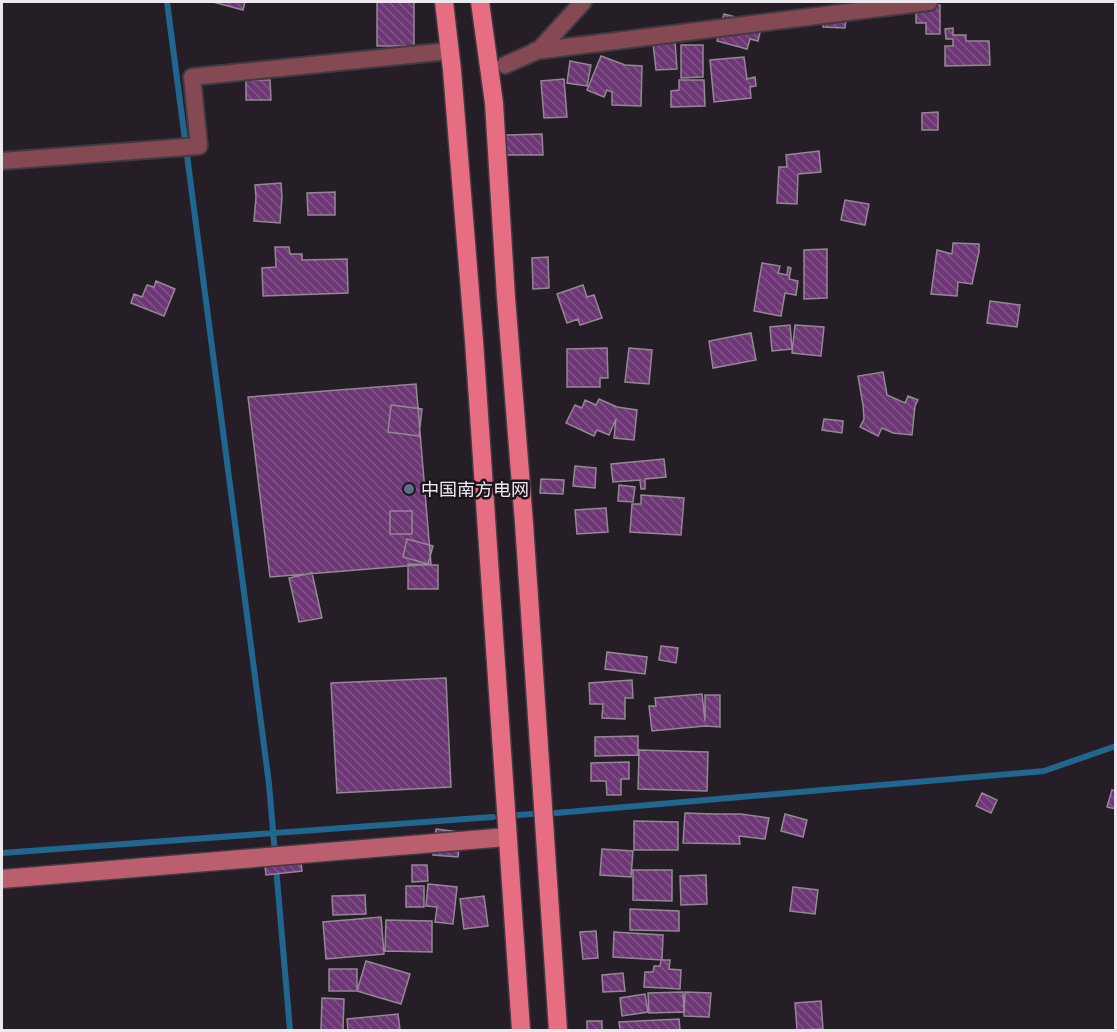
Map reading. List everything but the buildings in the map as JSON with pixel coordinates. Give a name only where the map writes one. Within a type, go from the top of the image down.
[{"type":"main road","points":[[444,2],[474,341],[521,1030]]},
{"type":"main road","points":[[480,2],[494,103],[558,1030]]},
{"type":"street","points":[[505,65],[539,50],[583,2]]},
{"type":"street","points":[[535,51],[929,2]]},
{"type":"street","points":[[2,161],[199,146],[192,77],[450,51]]},
{"type":"street","points":[[2,879],[507,837]]},
{"type":"waterway","points":[[167,2],[269,784],[275,854]]},
{"type":"waterway","points":[[556,813],[1044,771],[1116,746]]},
{"type":"waterway","points":[[518,815],[531,814]]},
{"type":"waterway","points":[[2,853],[493,817]]},
{"type":"waterway","points":[[276,867],[290,1030]]},
{"type":"place","name":"中国南方电网","points":[[409,489]]}]
